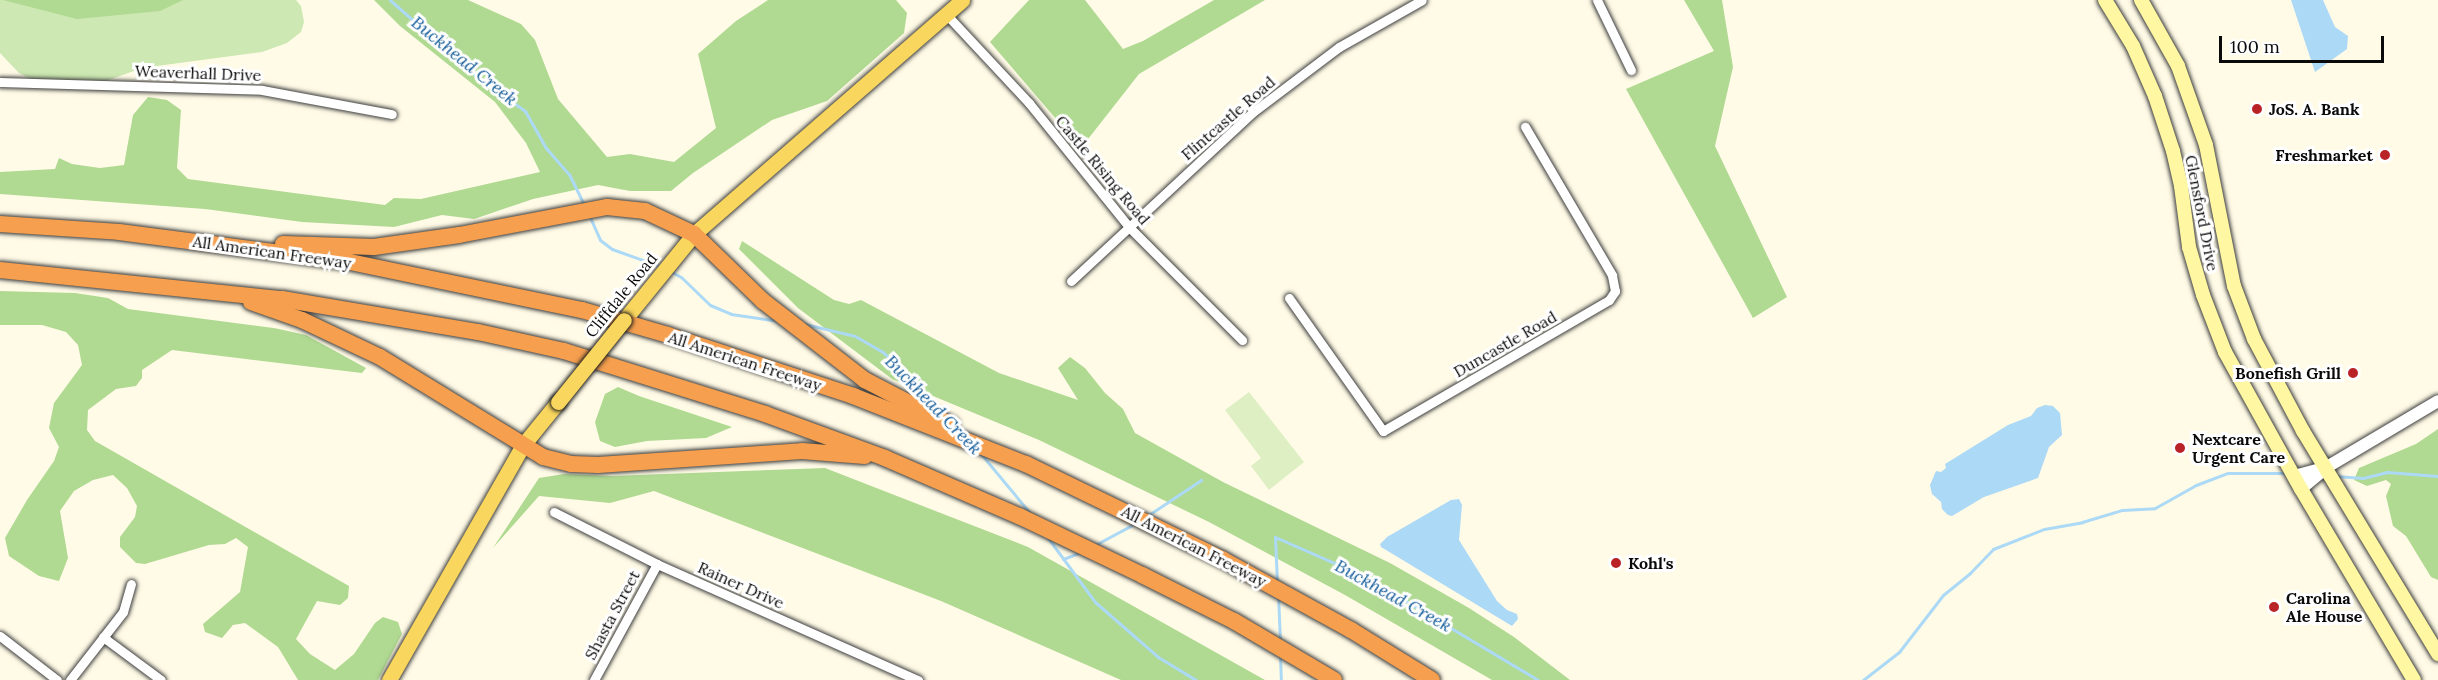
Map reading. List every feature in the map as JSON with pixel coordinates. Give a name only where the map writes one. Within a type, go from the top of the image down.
[{"type":"highway","points":[[238,246],[279,244],[374,247],[459,235],[607,207],[645,211],[694,234],[763,302],[865,380],[1026,465]]},
{"type":"highway","name":"All American Freeway","points":[[0,224],[119,232],[238,246],[413,273],[582,310],[834,389],[1026,465],[1222,559],[1341,625],[1432,680]]},
{"type":"highway","points":[[0,270],[228,293],[456,328],[564,351],[765,414],[885,458],[1021,517],[1142,575],[1234,621],[1334,680]]},
{"type":"highway","points":[[228,293],[324,329],[380,357],[543,457],[571,464],[598,465],[801,451],[885,458]]},
{"type":"main road","name":"Cliffdale Road","points":[[389,680],[523,445],[694,234],[962,0]]},
{"type":"main road","name":"Glensford Drive","points":[[2105,0],[2145,70],[2162,118],[2181,186],[2189,247],[2203,296],[2225,352],[2301,489],[2414,680]]},
{"type":"main road","name":"Glensford Drive","points":[[2142,0],[2178,66],[2206,145],[2234,286],[2254,339],[2298,422],[2438,654]]},
{"type":"street","name":"Flintcastle Road","points":[[1071,281],[1246,118],[1339,47],[1422,0]]},
{"type":"street","points":[[1597,0],[1631,70]]},
{"type":"street","name":"Castle Rising Road","points":[[946,14],[1029,104],[1129,227],[1242,340]]},
{"type":"street","name":"Weaverhall Drive","points":[[0,82],[262,90],[392,114]]},
{"type":"street","name":"Duncastle Road","points":[[1289,298],[1383,431],[1609,300],[1615,291],[1612,275],[1524,127]]},
{"type":"street","points":[[2301,489],[2327,467],[2438,401]]},
{"type":"street","points":[[2294,476],[2327,467]]},
{"type":"street","name":"Rainer Drive","points":[[554,512],[657,564],[918,680]]},
{"type":"street","name":"Shasta Street","points":[[594,680],[657,564]]},
{"type":"street","points":[[70,680],[123,612],[131,584]]},
{"type":"street","points":[[0,636],[57,680]]},
{"type":"street","points":[[103,637],[161,680]]},
{"type":"green space","points":[[0,0],[296,0],[301,6],[304,22],[301,32],[287,43],[262,52],[142,68],[84,89],[47,88],[19,73],[0,53]]},
{"type":"green space","points":[[3,0],[183,0],[160,11],[77,19]]},
{"type":"green space","points":[[374,0],[468,0],[521,24],[535,40],[558,99],[607,157],[630,154],[674,162],[716,128],[698,54],[736,21],[768,0],[896,0],[907,13],[904,33],[827,101],[772,120],[693,173],[671,191],[630,191],[598,185],[533,199],[474,219],[442,215],[394,227],[302,222],[205,209],[0,194],[0,172],[55,169],[59,158],[72,164],[100,168],[124,165],[133,115],[148,97],[167,100],[181,110],[177,168],[188,179],[385,205],[394,198],[421,199],[540,172],[526,143],[495,102],[400,26]]},
{"type":"green space","points":[[1029,0],[1085,0],[1123,49],[1143,41],[1214,0],[1265,0],[1139,74],[1081,148],[990,42]]},
{"type":"green space","points":[[1684,0],[1722,0],[1733,67],[1715,146],[1787,297],[1753,318],[1626,89],[1714,51]]},
{"type":"green space","points":[[742,241],[834,300],[849,304],[861,300],[999,373],[1078,400],[1058,368],[1070,357],[1085,368],[1105,393],[1123,409],[1135,433],[1223,482],[1390,563],[1469,608],[1514,637],[1570,680],[1492,680],[1345,595],[1209,522],[1039,440],[892,379],[798,308],[739,249]]},
{"type":"green space","points":[[0,291],[75,293],[108,298],[128,309],[274,328],[306,335],[366,368],[362,373],[172,350],[142,370],[142,378],[136,386],[116,389],[88,410],[87,430],[95,441],[349,586],[348,598],[340,605],[317,601],[296,639],[310,654],[335,670],[354,654],[375,623],[383,617],[398,622],[402,634],[378,680],[298,680],[278,647],[245,623],[233,625],[222,638],[205,632],[203,624],[240,592],[248,547],[236,538],[225,544],[209,545],[145,564],[136,563],[120,547],[120,537],[135,517],[137,506],[127,488],[113,475],[93,480],[74,491],[60,511],[68,558],[59,581],[39,576],[9,556],[5,538],[27,500],[54,461],[59,447],[49,428],[54,403],[82,365],[78,345],[66,332],[42,325],[0,325]]},
{"type":"green space","points":[[618,387],[732,427],[706,438],[647,441],[615,447],[600,441],[595,422],[605,394]]},
{"type":"green space","points":[[1249,392],[1304,462],[1269,490],[1251,466],[1261,458],[1225,410]]},
{"type":"green space","points":[[2438,429],[2438,580],[2431,577],[2406,536],[2393,526],[2386,496],[2391,484],[2386,480],[2367,486],[2354,480],[2359,468],[2416,444]]},
{"type":"green space","points":[[825,468],[1028,547],[1265,680],[1121,680],[941,601],[654,491],[610,503],[539,496],[493,548],[539,478],[564,474],[612,476]]},
{"type":"water","points":[[2291,0],[2323,0],[2335,27],[2348,36],[2347,49],[2315,72]]},
{"type":"water","points":[[2045,405],[2053,406],[2060,413],[2062,435],[2049,447],[2038,478],[1984,497],[1952,516],[1948,515],[1942,509],[1941,502],[1932,494],[1930,485],[1936,471],[1941,472],[1946,468],[1945,464],[2008,425],[2031,416],[2037,408]]},
{"type":"water","points":[[1459,499],[1462,505],[1459,540],[1497,601],[1507,610],[1517,614],[1518,619],[1512,626],[1381,547],[1380,544],[1387,537],[1451,500]]},
{"type":"waterway","name":"Buckhead Creek","points":[[390,0],[475,75],[525,111],[546,148],[569,174],[585,207]]},
{"type":"waterway","name":"Buckhead Creek","points":[[589,215],[600,240],[612,249],[662,267]]},
{"type":"waterway","name":"Buckhead Creek","points":[[670,271],[681,277],[710,305],[731,314],[778,321]]},
{"type":"waterway","name":"Buckhead Creek","points":[[805,324],[855,336],[883,352],[939,410]]},
{"type":"waterway","name":"Buckhead Creek","points":[[981,454],[1030,513]]},
{"type":"waterway","points":[[2336,476],[2363,478],[2387,472],[2438,476]]},
{"type":"waterway","points":[[1863,680],[1899,652],[1943,595],[1970,573],[1993,549],[2044,529],[2082,522],[2122,510],[2155,508],[2196,485],[2228,473],[2287,473]]},
{"type":"waterway","points":[[1147,516],[1201,480]]},
{"type":"waterway","points":[[1095,545],[1134,524]]},
{"type":"waterway","name":"Buckhead Creek","points":[[1277,583],[1275,537],[1362,575],[1538,680]]},
{"type":"waterway","name":"Buckhead Creek","points":[[1048,538],[1095,602],[1158,657],[1196,680]]},
{"type":"waterway","points":[[1063,559],[1081,552]]},
{"type":"waterway","name":"Buckhead Creek","points":[[1278,595],[1280,640]]},
{"type":"waterway","name":"Buckhead Creek","points":[[1280,655],[1281,680]]},
{"type":"place","name":"JoS. A. Bank","points":[[2257,109]]},
{"type":"place","name":"Freshmarket","points":[[2385,155]]},
{"type":"place","name":"Bonefish Grill","points":[[2353,373]]},
{"type":"place","name":"Nextcare Urgent Care","points":[[2180,448]]},
{"type":"place","name":"Kohl's","points":[[1616,563]]},
{"type":"place","name":"Carolina Ale House","points":[[2274,607]]}]
